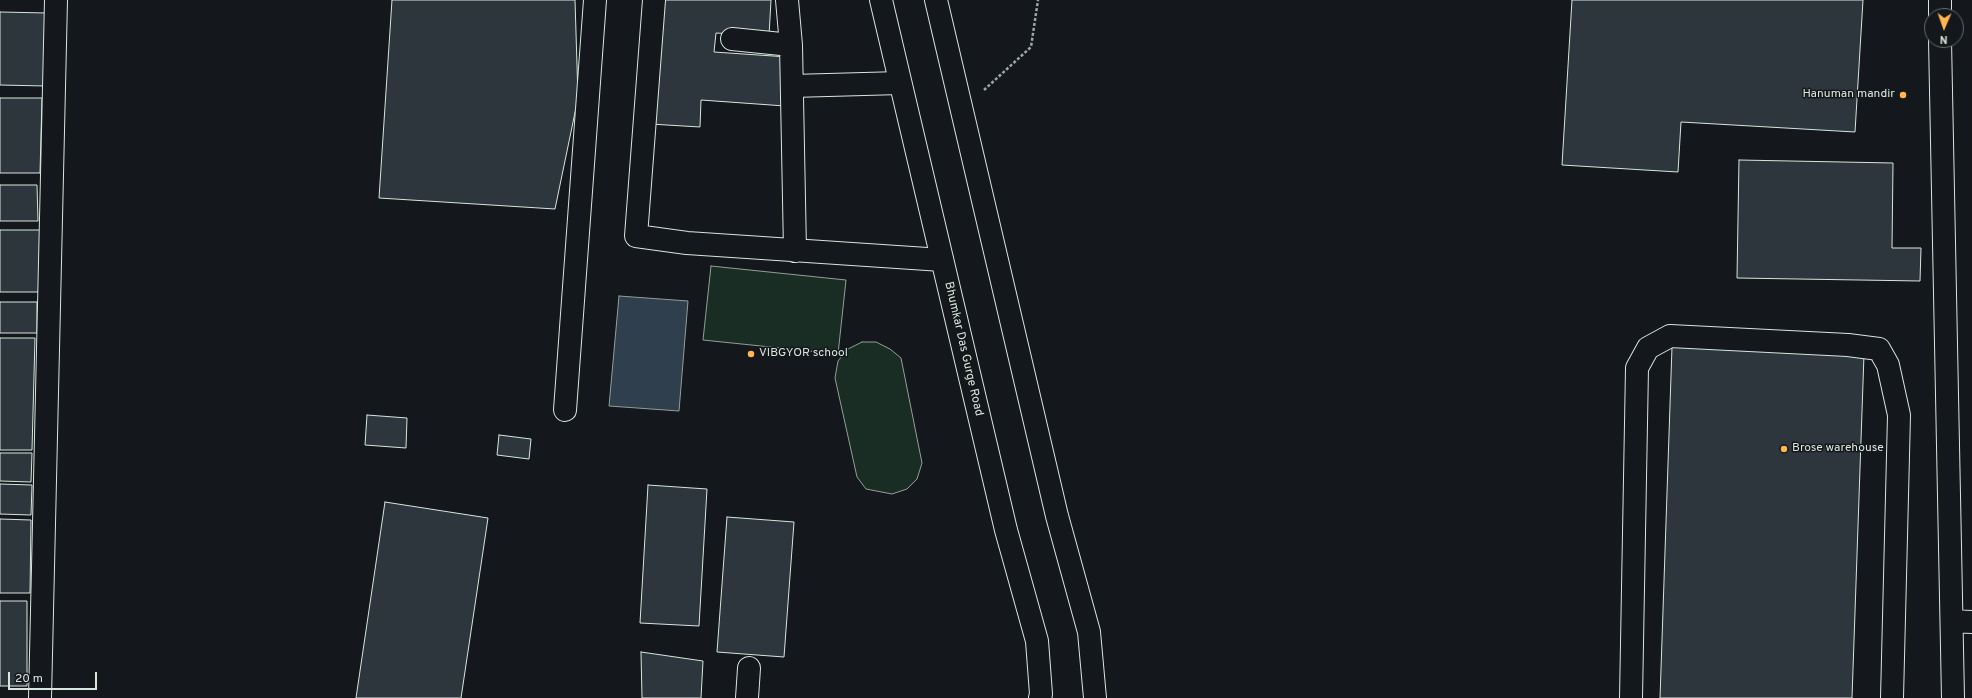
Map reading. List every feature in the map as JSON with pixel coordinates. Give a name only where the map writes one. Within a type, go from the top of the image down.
[{"type":"main road","points":[[40,698],[56,0]]},
{"type":"main road","points":[[565,410],[595,0]]},
{"type":"main road","points":[[654,0],[636,236],[687,244],[942,260]]},
{"type":"main road","points":[[787,0],[791,44],[795,251]]},
{"type":"main road","name":"Bhumkar Das Gurge Road","points":[[881,0],[1006,530],[1037,641],[1040,698]]},
{"type":"main road","points":[[936,0],[1056,509],[1089,632],[1095,698]]},
{"type":"main road","points":[[732,40],[791,44]]},
{"type":"main road","points":[[1940,48],[1962,622],[1953,698]]},
{"type":"main road","points":[[792,86],[900,83]]},
{"type":"main road","points":[[1632,698],[1637,368],[1648,348],[1670,336],[1848,345],[1879,349],[1888,365],[1899,415],[1892,698]]},
{"type":"main road","points":[[747,698],[748,668]]},
{"type":"path","points":[[962,110],[1031,48],[1038,0]]},
{"type":"green space","points":[[711,266],[846,280],[838,354],[703,340]]},
{"type":"green space","points":[[862,342],[876,342],[890,349],[901,358],[922,463],[917,479],[907,489],[892,494],[866,489],[857,477],[835,378],[838,361],[848,349]]},
{"type":"water","points":[[619,296],[688,301],[679,411],[609,406]]},
{"type":"building","points":[[392,0],[575,0],[578,98],[555,209],[379,198]]},
{"type":"building","points":[[657,0],[771,0],[769,36],[716,33],[714,52],[788,57],[785,106],[701,100],[700,127],[650,124]]},
{"type":"building","points":[[1572,0],[1863,0],[1855,132],[1681,122],[1678,172],[1562,165]]},
{"type":"building","points":[[0,12],[47,13],[45,86],[0,85]]},
{"type":"building","points":[[0,98],[42,98],[40,173],[0,173]]},
{"type":"building","points":[[1739,160],[1893,163],[1892,248],[1921,248],[1920,281],[1737,278]]},
{"type":"building","points":[[0,185],[37,185],[38,221],[0,221]]},
{"type":"building","points":[[0,230],[40,230],[40,292],[0,292]]},
{"type":"building","points":[[0,302],[37,302],[37,333],[0,333]]},
{"type":"building","points":[[0,338],[35,338],[32,450],[0,450]]},
{"type":"building","points":[[1672,347],[1864,354],[1852,698],[1660,698]]},
{"type":"building","points":[[367,415],[407,418],[406,448],[365,445]]},
{"type":"building","points":[[499,435],[531,439],[529,459],[497,455]]},
{"type":"building","points":[[0,453],[32,453],[31,482],[0,481]]},
{"type":"building","points":[[0,484],[32,485],[31,515],[0,514]]},
{"type":"building","points":[[648,485],[707,489],[699,626],[640,623]]},
{"type":"building","points":[[385,502],[488,518],[461,698],[356,698]]},
{"type":"building","points":[[727,517],[794,522],[784,657],[717,652]]},
{"type":"building","points":[[0,519],[31,520],[30,593],[0,593]]},
{"type":"building","points":[[0,601],[27,601],[27,686],[0,686]]},
{"type":"building","points":[[641,652],[703,661],[701,698],[642,698]]},
{"type":"place","name":"Hanuman mandir","points":[[1903,95]]},
{"type":"place","name":"VIBGYOR school","points":[[751,354]]},
{"type":"place","name":"Brose warehouse","points":[[1784,449]]}]
